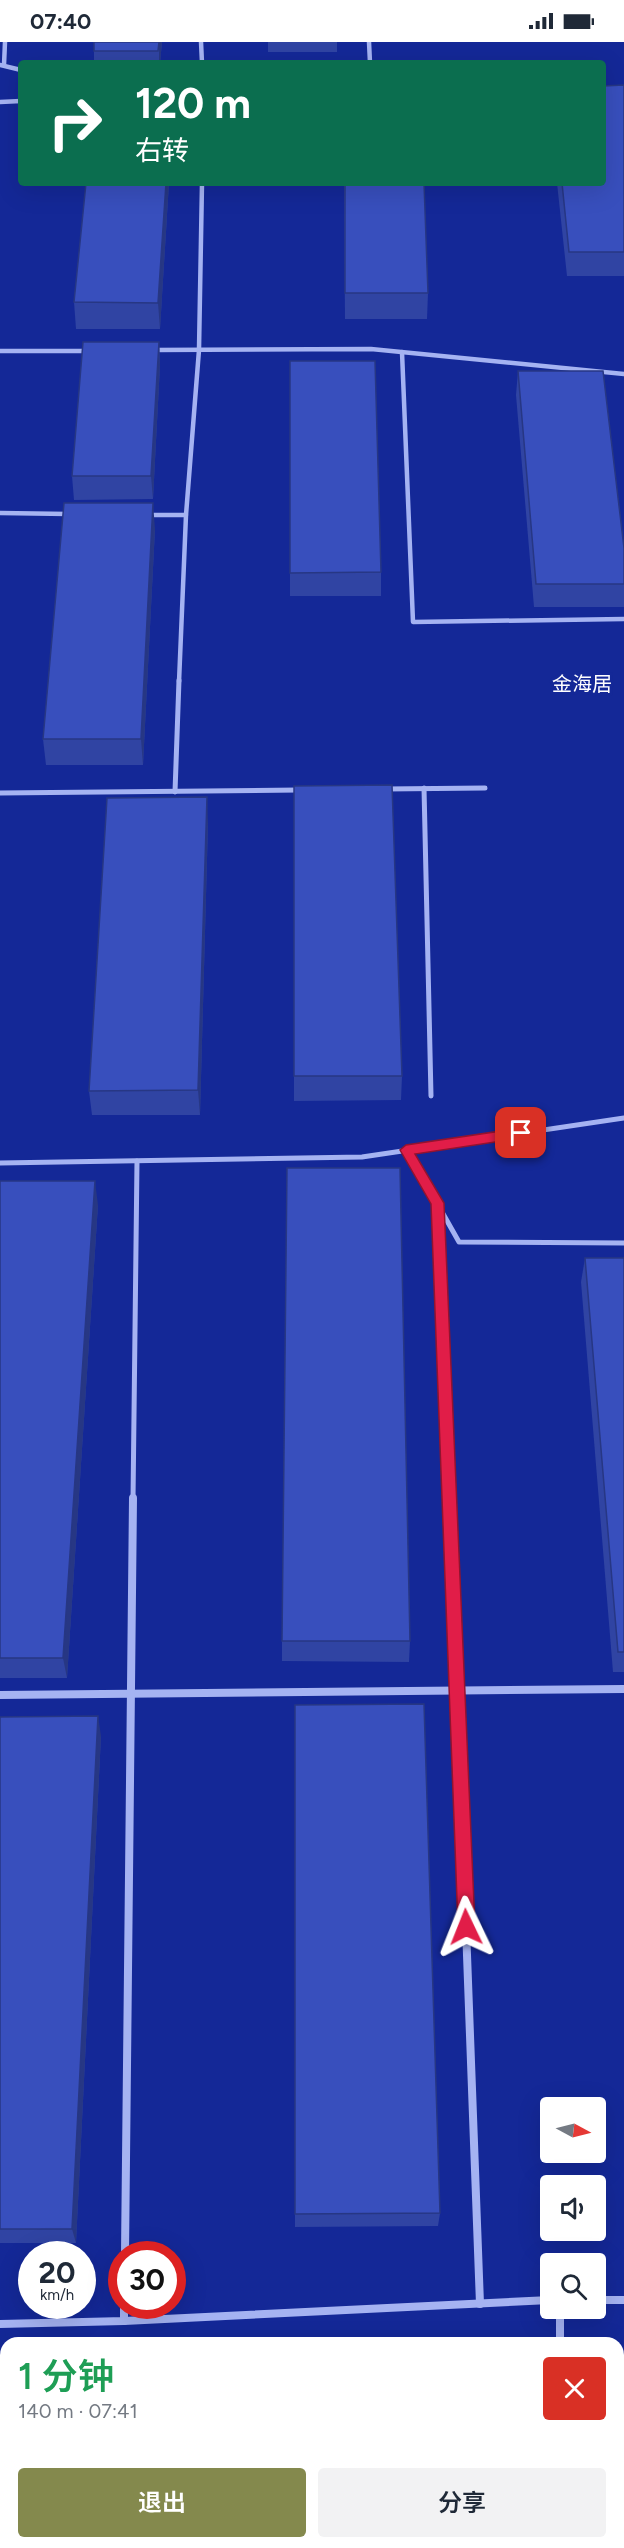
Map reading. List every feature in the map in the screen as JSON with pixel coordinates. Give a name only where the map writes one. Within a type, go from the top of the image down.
[{"type":"street","points":[[5,42],[2,65],[18,69]]},
{"type":"street","points":[[201,42],[202,60]]},
{"type":"street","points":[[369,42],[370,60]]},
{"type":"street","points":[[0,102],[18,101]]},
{"type":"street","points":[[175,792],[186,515],[199,350],[202,186]]},
{"type":"street","points":[[152,350],[371,349],[624,375]]},
{"type":"street","points":[[0,351],[94,351]]},
{"type":"street","points":[[402,352],[413,622],[624,619]]},
{"type":"street","points":[[0,513],[70,514]]},
{"type":"street","points":[[140,515],[186,515]]},
{"type":"street","points":[[424,788],[431,1096]]},
{"type":"street","points":[[376,789],[485,788]]},
{"type":"street","points":[[0,794],[305,790]]},
{"type":"street","points":[[0,1163],[362,1157],[624,1118]]},
{"type":"street","points":[[406,1150],[459,1242],[624,1243]]},
{"type":"street","points":[[125,2241],[137,1161]]},
{"type":"street","points":[[437,1203],[458,1691],[480,2304]]},
{"type":"street","points":[[0,1695],[624,1689]]},
{"type":"street","points":[[606,2300],[624,2300]]},
{"type":"street","points":[[0,2324],[124,2321],[540,2301]]},
{"type":"street","points":[[560,2319],[560,2337]]},
{"type":"building","points":[[94,42],[159,42],[158,51],[94,51]]},
{"type":"building","points":[[624,85],[624,252],[569,252],[562,186],[606,186],[606,86]]},
{"type":"building","points":[[86,186],[166,186],[158,303],[74,302]]},
{"type":"building","points":[[345,186],[424,186],[428,293],[345,293]]},
{"type":"building","points":[[83,342],[159,342],[151,476],[72,476]]},
{"type":"building","points":[[290,361],[375,361],[381,572],[290,573]]},
{"type":"building","points":[[518,371],[603,371],[624,548],[624,584],[536,584]]},
{"type":"building","points":[[64,503],[153,503],[141,739],[43,739]]},
{"type":"building","points":[[392,785],[402,1076],[294,1076],[294,786]]},
{"type":"building","points":[[207,797],[198,1090],[89,1091],[107,798]]},
{"type":"building","points":[[287,1168],[400,1168],[410,1641],[282,1641]]},
{"type":"building","points":[[0,1181],[95,1181],[63,1658],[0,1658]]},
{"type":"building","points":[[585,1258],[624,1258],[624,1652],[618,1652]]},
{"type":"building","points":[[424,1704],[440,2213],[295,2214],[295,1705]]},
{"type":"building","points":[[98,1716],[72,2229],[0,2229],[0,1717]]},
{"type":"district","name":"金海居","points":[[582,684]]},
{"type":"route","points":[[466,1927],[437,1203],[406,1150],[521,1133]]}]
